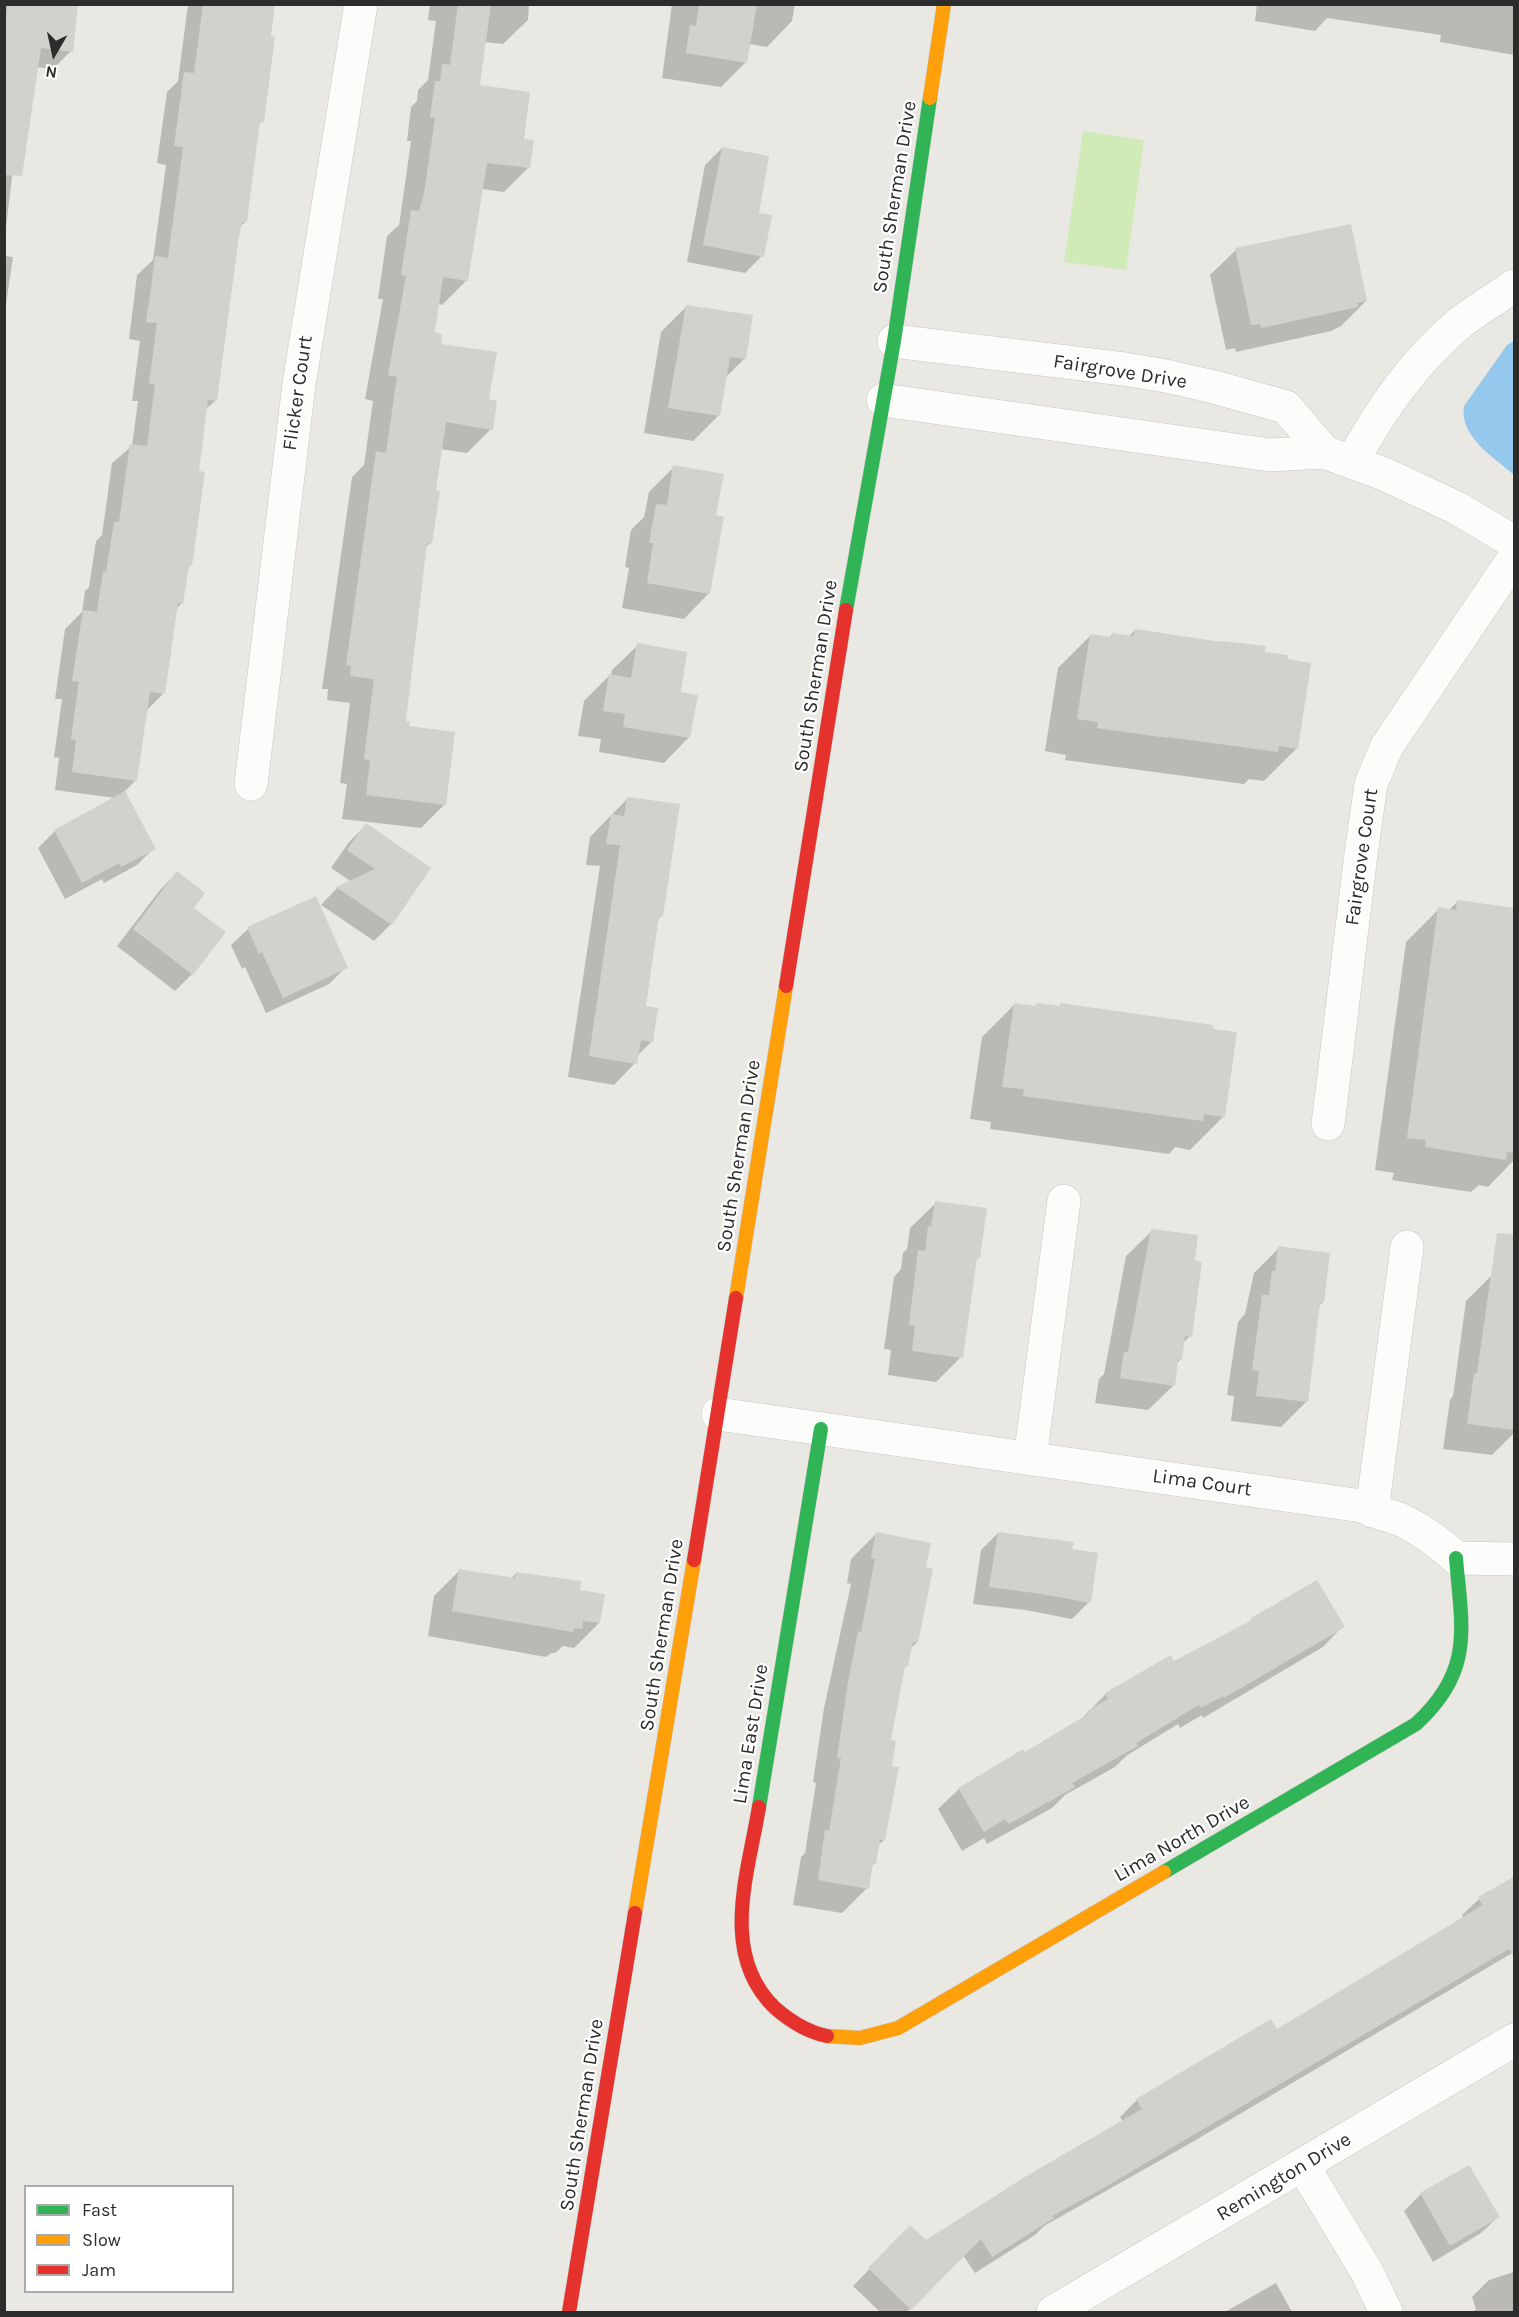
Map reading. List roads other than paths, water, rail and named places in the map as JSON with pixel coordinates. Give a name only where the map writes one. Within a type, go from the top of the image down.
[{"type":"street","name":"Flicker Court","points":[[251,784],[297,394],[361,4]]},
{"type":"street","name":"South Sherman Drive","points":[[569,2313],[718,1414],[842,631],[894,341],[944,4]]},
{"type":"street","points":[[1338,457],[1383,408],[1420,361],[1462,322],[1515,286]]},
{"type":"street","name":"Fairgrove Drive","points":[[894,341],[1124,369],[1214,387],[1286,407],[1338,457]]},
{"type":"street","name":"Fairgrove Drive","points":[[883,400],[1270,455],[1338,457],[1407,483],[1457,508],[1515,542]]},
{"type":"street","name":"Fairgrove Court","points":[[1328,1124],[1371,784],[1387,746],[1515,558]]},
{"type":"street","points":[[1030,1459],[1064,1202]]},
{"type":"street","points":[[1372,1511],[1407,1247]]},
{"type":"street","name":"Lima Court","points":[[718,1414],[1362,1506],[1395,1518],[1442,1544],[1456,1558]]},
{"type":"street","name":"Lima East Drive","points":[[799,2026],[765,1998],[751,1974],[742,1948],[741,1920],[821,1429]]},
{"type":"street","points":[[1456,1558],[1515,1559]]},
{"type":"street","name":"Lima North Drive","points":[[799,2026],[820,2035],[842,2038],[877,2036],[898,2028],[1416,1724],[1447,1694],[1456,1673],[1461,1641],[1456,1558]]},
{"type":"street","name":"Remington Drive","points":[[1053,2313],[1515,2040]]},
{"type":"street","points":[[1303,2166],[1367,2272],[1386,2313]]},
{"type":"water","points":[[1514,341],[1514,475],[1472,437],[1464,417],[1464,406],[1507,345]]}]
